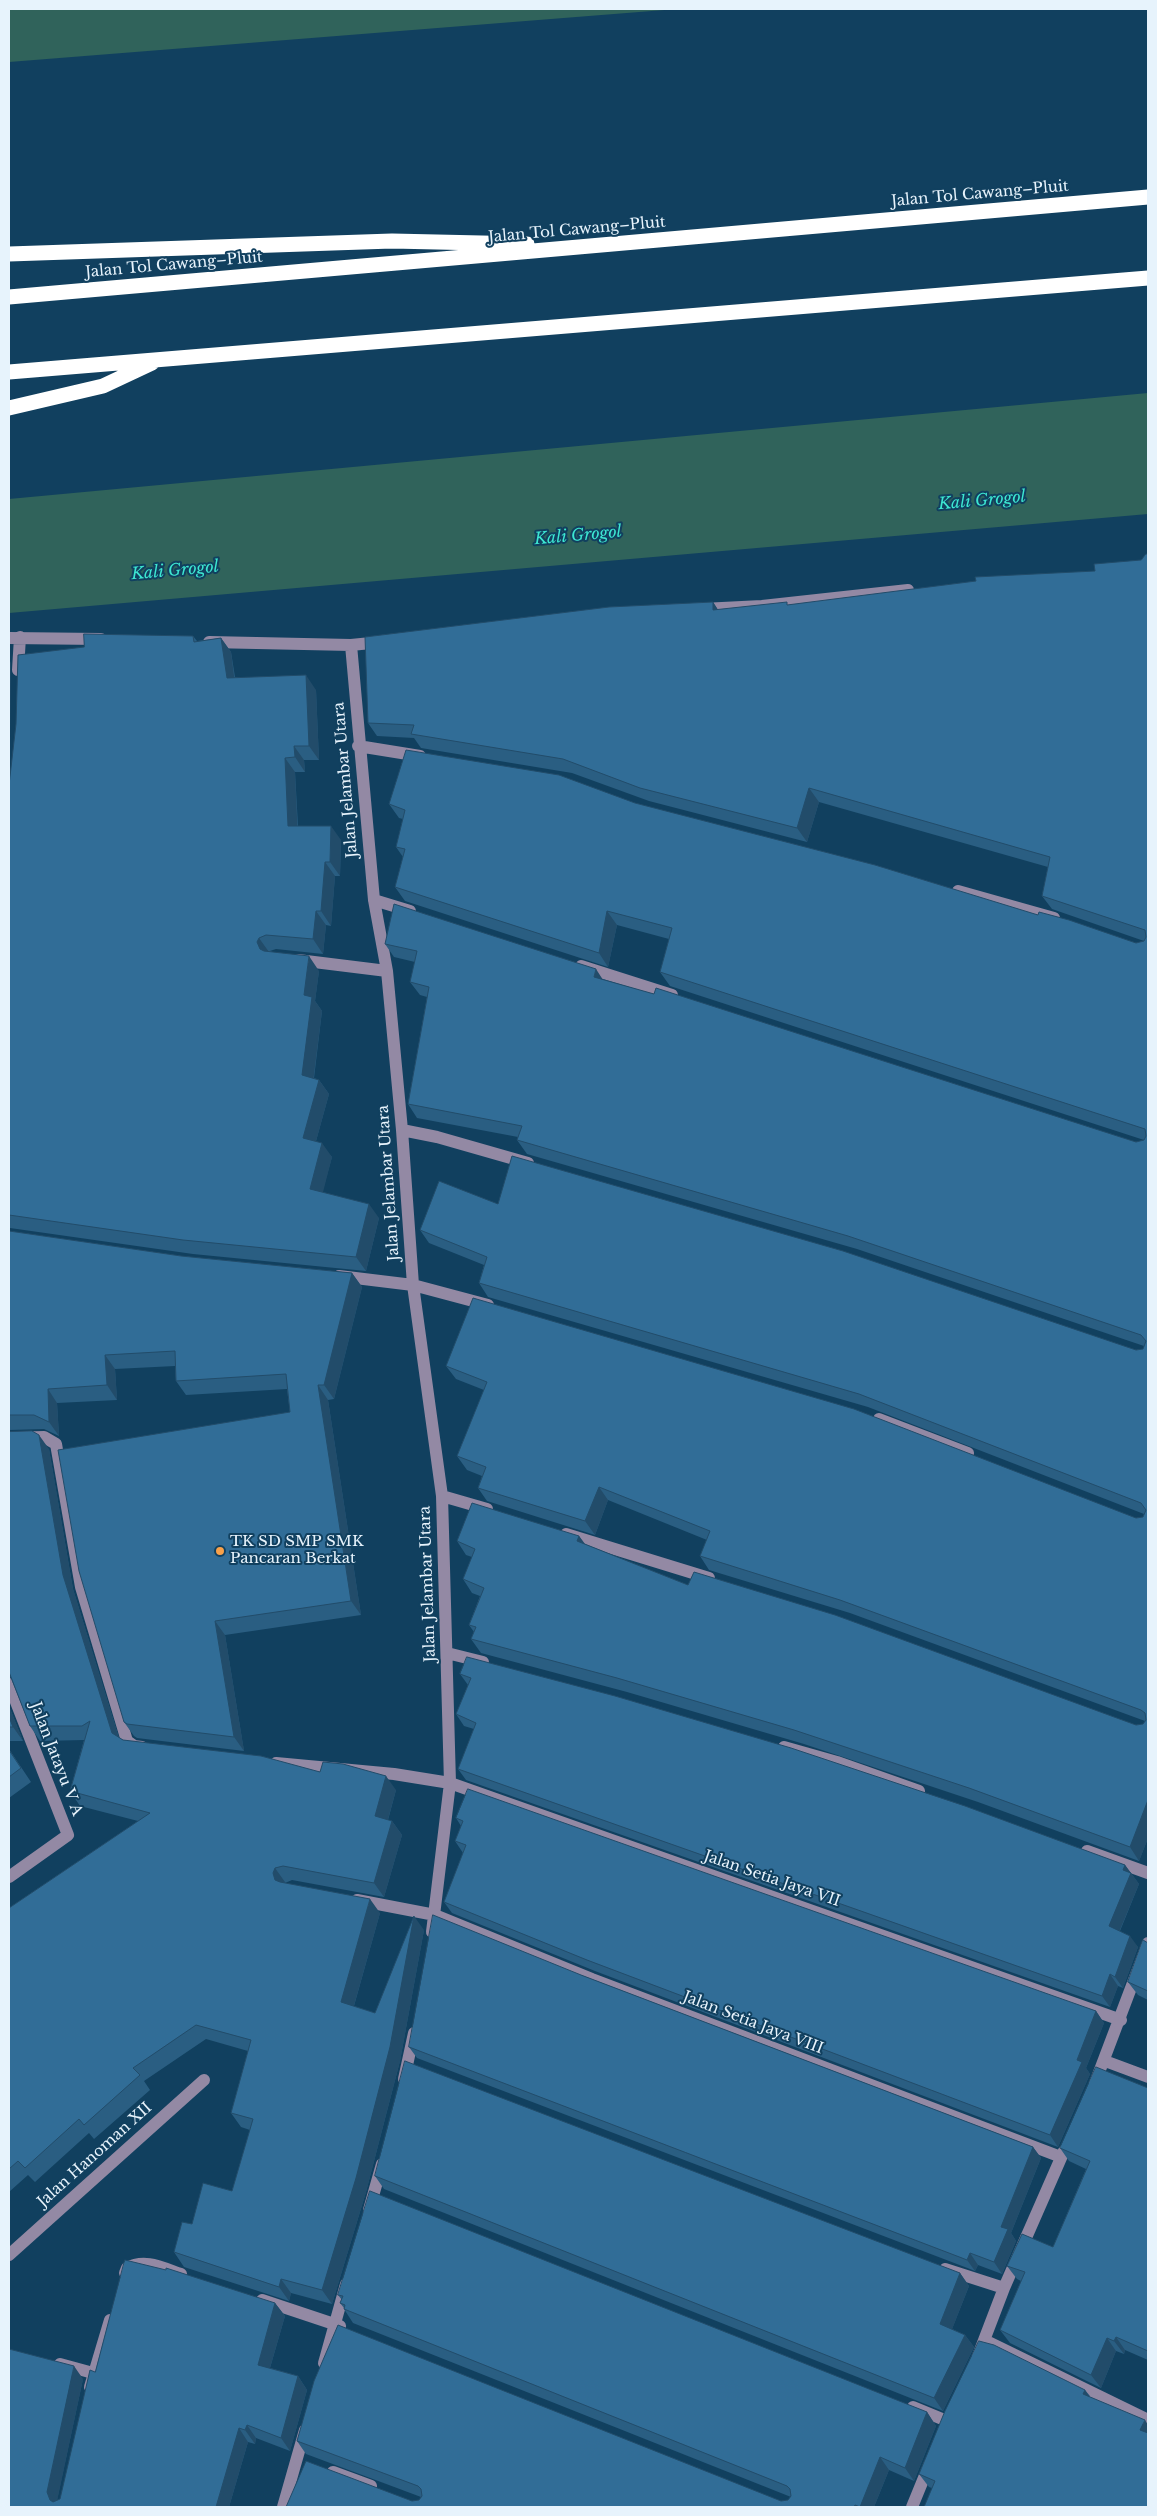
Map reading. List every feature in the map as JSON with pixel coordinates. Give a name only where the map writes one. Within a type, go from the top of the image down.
[{"type":"highway","name":"Jalan Tol Cawang–Pluit","points":[[9,297],[1148,197]]},
{"type":"highway","points":[[9,254],[392,241],[591,246]]},
{"type":"highway","points":[[9,372],[1148,278]]},
{"type":"highway","points":[[9,408],[103,386],[162,359]]},
{"type":"street","points":[[685,610],[762,606],[926,588]]},
{"type":"street","points":[[18,686],[14,638],[117,640]]},
{"type":"street","points":[[195,642],[351,646],[398,639]]},
{"type":"street","name":"Jalan Jelambar Utara","points":[[351,646],[358,746],[374,900],[387,971],[402,1130],[413,1285],[442,1496],[450,1783],[430,1943]]},
{"type":"street","points":[[358,746],[436,759]]},
{"type":"street","points":[[942,887],[1062,921]]},
{"type":"street","points":[[374,900],[427,916]]},
{"type":"street","points":[[284,959],[387,971]]},
{"type":"street","points":[[569,962],[683,999]]},
{"type":"street","points":[[402,1130],[437,1137],[541,1166]]},
{"type":"street","points":[[326,1275],[413,1285],[496,1307]]},
{"type":"street","points":[[866,1415],[978,1457]]},
{"type":"street","points":[[9,1438],[44,1437],[56,1444],[81,1588],[127,1741],[134,1746],[151,1748]]},
{"type":"street","points":[[442,1496],[499,1513]]},
{"type":"street","points":[[556,1531],[725,1583]]},
{"type":"street","points":[[447,1653],[499,1666]]},
{"type":"street","name":"Jalan Jatayu V A","points":[[9,1684],[68,1836],[9,1876]]},
{"type":"street","points":[[770,1743],[837,1762],[930,1795]]},
{"type":"street","name":"Jalan Setia Jaya VII","points":[[263,1762],[394,1774],[450,1783],[1121,2020]]},
{"type":"street","points":[[1078,1848],[1148,1873]]},
{"type":"street","name":"Jalan Setia Jaya VIII","points":[[349,1899],[435,1915],[592,1978],[1061,2158]]},
{"type":"street","points":[[1089,2096],[1121,2020],[1148,1942]]},
{"type":"street","points":[[401,2091],[416,2017]]},
{"type":"street","points":[[1104,2061],[1148,2077]]},
{"type":"street","points":[[408,2063],[421,2069]]},
{"type":"street","name":"Jalan Hanoman XII","points":[[9,2255],[204,2080]]},
{"type":"street","points":[[973,2368],[986,2341],[1004,2288],[1069,2140]]},
{"type":"street","points":[[366,2222],[378,2196],[386,2147]]},
{"type":"street","points":[[121,2286],[127,2268],[135,2263],[146,2262],[193,2278]]},
{"type":"street","points":[[930,2263],[1004,2288]]},
{"type":"street","points":[[319,2378],[351,2268]]},
{"type":"street","points":[[250,2296],[352,2331]]},
{"type":"street","points":[[86,2402],[112,2312]]},
{"type":"street","points":[[986,2341],[1148,2420]]},
{"type":"street","points":[[46,2361],[93,2373]]},
{"type":"street","points":[[898,2401],[948,2421]]},
{"type":"street","points":[[283,2507],[302,2462],[310,2415]]},
{"type":"street","points":[[912,2507],[937,2447]]},
{"type":"street","points":[[324,2469],[388,2493]]},
{"type":"water","points":[[9,9],[677,9],[9,62]]},
{"type":"water","name":"Kali Grogol","points":[[1148,393],[1148,514],[9,613],[9,499]]},
{"type":"building","points":[[1148,554],[1148,1800],[1130,1847],[969,1788],[794,1730],[617,1678],[471,1639],[476,1627],[469,1625],[484,1588],[463,1579],[475,1549],[457,1541],[472,1503],[579,1536],[577,1541],[688,1585],[694,1572],[835,1615],[1136,1725],[1143,1724],[1146,1720],[1145,1713],[1141,1710],[840,1600],[700,1556],[710,1531],[599,1487],[585,1521],[478,1488],[486,1467],[457,1456],[487,1382],[446,1366],[473,1298],[854,1409],[1136,1518],[1143,1517],[1146,1510],[1141,1503],[859,1394],[479,1283],[487,1257],[420,1230],[439,1181],[498,1204],[512,1156],[843,1251],[1136,1350],[1143,1349],[1146,1341],[1141,1335],[848,1236],[517,1140],[522,1126],[408,1104],[429,987],[410,982],[417,951],[385,944],[394,904],[596,969],[594,977],[654,994],[656,988],[1136,1142],[1144,1140],[1146,1136],[1145,1129],[660,972],[672,928],[607,911],[599,953],[395,887],[405,849],[396,847],[405,810],[389,804],[406,750],[559,775],[635,803],[875,865],[1038,915],[1039,912],[1069,920],[1136,943],[1144,941],[1146,937],[1145,930],[1042,896],[1050,857],[809,788],[797,828],[640,788],[563,759],[411,734],[414,725],[368,723],[365,637],[609,607],[713,602],[713,610],[787,602],[787,605],[976,581],[975,577],[1095,571],[1094,564],[1141,560]]},
{"type":"building","points":[[84,634],[193,636],[194,642],[221,638],[227,678],[306,675],[309,746],[294,746],[295,757],[285,758],[288,826],[331,826],[330,862],[325,862],[321,911],[316,911],[313,939],[266,935],[259,938],[257,942],[260,949],[264,951],[309,956],[304,995],[312,997],[302,1075],[319,1080],[303,1138],[322,1143],[310,1189],[369,1204],[356,1257],[183,1240],[9,1215],[9,785],[16,724],[18,655],[84,647]]},
{"type":"building","points":[[9,1231],[181,1256],[352,1273],[324,1385],[318,1385],[351,1601],[215,1621],[234,1737],[127,1724],[124,1722],[79,1571],[58,1450],[290,1412],[286,1374],[176,1381],[175,1351],[105,1355],[107,1385],[48,1389],[49,1422],[34,1415],[9,1415]]},
{"type":"building","points":[[32,1431],[39,1435],[63,1575],[112,1733],[123,1740],[261,1756],[320,1772],[323,1762],[343,1764],[386,1776],[375,1816],[392,1821],[374,1883],[283,1866],[275,1868],[273,1873],[275,1880],[280,1882],[370,1899],[341,2002],[375,2013],[414,1916],[390,2047],[356,2178],[322,2290],[281,2279],[279,2287],[174,2252],[182,2222],[192,2224],[203,2183],[232,2191],[253,2119],[231,2113],[251,2040],[196,2025],[133,2068],[140,2075],[84,2125],[79,2119],[25,2168],[18,2161],[9,2169],[9,1908],[150,1813],[70,1791],[90,1721],[82,1726],[30,1726],[9,1672],[9,1432]]},
{"type":"building","points":[[467,1657],[615,1696],[791,1748],[965,1806],[1125,1865],[1123,1870],[1131,1873],[1109,1926],[1130,1936],[1115,1977],[1110,1974],[1102,1996],[458,1769],[476,1723],[456,1714],[471,1678],[460,1674]]},
{"type":"building","points":[[9,1717],[13,1727],[9,1727]]},
{"type":"building","points":[[9,1750],[21,1768],[9,1777]]},
{"type":"building","points":[[468,1789],[1096,2011],[1077,2060],[1082,2062],[1050,2135],[587,1960],[444,1902],[466,1845],[455,1841],[463,1821],[456,1818]]},
{"type":"building","points":[[433,1915],[581,1975],[1033,2147],[1001,2227],[1008,2229],[994,2262],[970,2253],[967,2260],[409,2047]]},
{"type":"building","points":[[1143,1940],[1148,1943],[1148,1991],[1128,1982]]},
{"type":"building","points":[[405,2061],[960,2273],[940,2324],[965,2335],[934,2398],[375,2176]]},
{"type":"building","points":[[1096,2067],[1148,2088],[1148,2351],[1116,2337],[1114,2341],[1107,2338],[1091,2375],[1000,2330],[1025,2272],[1007,2266],[1022,2234],[1053,2247],[1090,2161],[1060,2148]]},
{"type":"building","points":[[370,2191],[927,2412],[905,2468],[880,2457],[860,2507],[855,2505],[854,2507],[286,2507],[306,2461],[412,2501],[419,2500],[422,2496],[421,2489],[418,2486],[297,2441],[314,2381],[338,2325],[781,2501],[788,2500],[791,2496],[790,2489],[787,2486],[344,2309],[345,2305],[340,2303],[343,2296],[338,2295]]},
{"type":"building","points":[[125,2260],[166,2270],[166,2268],[275,2303],[258,2365],[298,2376],[281,2438],[247,2425],[245,2430],[239,2428],[216,2507],[9,2507],[9,2349],[74,2366],[47,2492],[50,2500],[53,2502],[60,2499],[90,2370],[95,2372]]},
{"type":"building","points":[[979,2341],[994,2345],[1085,2390],[1083,2394],[1145,2420],[1140,2430],[1148,2433],[1148,2507],[924,2507],[935,2481],[919,2474],[945,2411]]},
{"type":"place","name":"TK SD SMP SMK Pancaran Berkat","points":[[220,1551]]}]
